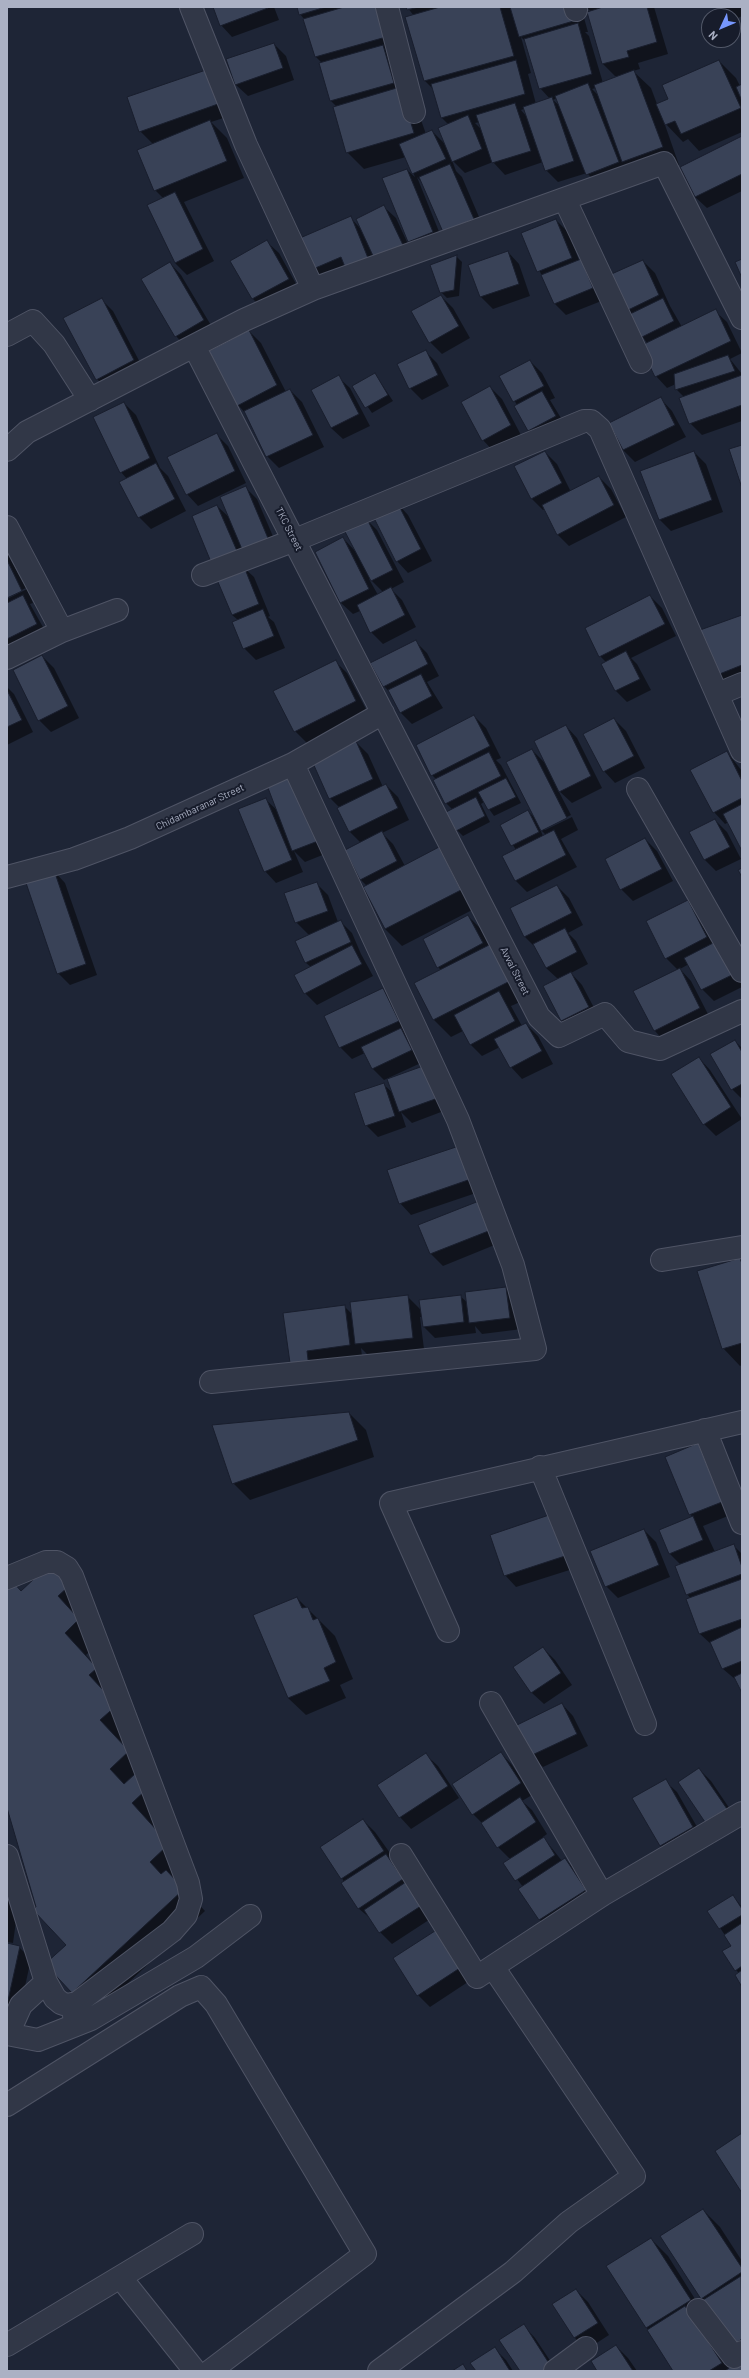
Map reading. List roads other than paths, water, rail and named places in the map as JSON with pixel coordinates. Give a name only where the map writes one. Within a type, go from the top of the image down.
[{"type":"street","points":[[191,7],[246,145],[313,289]]},
{"type":"street","points":[[387,7],[414,112]]},
{"type":"street","points":[[7,450],[27,432],[244,320],[313,289],[565,200],[664,163],[742,318]]},
{"type":"street","points":[[565,200],[641,362]]},
{"type":"street","points":[[7,335],[34,321],[54,344],[90,400]]},
{"type":"street","name":"TKC Street","points":[[194,346],[383,713]]},
{"type":"street","points":[[203,575],[295,540],[584,421],[591,421],[600,429],[742,750]]},
{"type":"street","points":[[7,527],[62,631]]},
{"type":"street","points":[[7,658],[62,631],[117,610]]},
{"type":"street","points":[[718,694],[742,684]]},
{"type":"street","name":"Chidambaranar Street","points":[[7,877],[74,859],[130,838],[293,764],[383,713]]},
{"type":"street","name":"Avvai Street","points":[[383,713],[539,1017],[559,1036],[605,1014],[628,1041],[660,1049],[742,1011]]},
{"type":"street","points":[[210,1382],[535,1349],[513,1265],[458,1120],[293,764]]},
{"type":"street","points":[[638,788],[742,971]]},
{"type":"street","points":[[662,1260],[742,1247]]},
{"type":"street","points":[[448,1631],[391,1503],[540,1467],[742,1422]]},
{"type":"street","points":[[705,1430],[742,1523]]},
{"type":"street","points":[[540,1467],[645,1724]]},
{"type":"street","points":[[7,1578],[46,1562],[57,1562],[67,1568],[72,1576],[188,1883],[190,1899],[186,1915],[172,1932],[74,2018],[38,2040],[8,2034],[21,2005],[44,1985]]},
{"type":"street","points":[[491,1703],[602,1895]]},
{"type":"street","points":[[401,1855],[477,1977],[602,1895],[739,1820]]},
{"type":"street","points":[[7,1856],[44,1985],[55,1998],[68,2005],[87,2055]]},
{"type":"street","points":[[74,2018],[91,2019],[160,1980],[196,1957],[250,1916]]},
{"type":"street","points":[[379,2371],[513,2272],[569,2222],[634,2176],[493,1967]]},
{"type":"street","points":[[7,2105],[180,1996],[201,1987],[216,2004],[365,2254],[210,2371]]},
{"type":"street","points":[[7,2345],[121,2278],[192,2234]]},
{"type":"street","points":[[121,2278],[195,2371]]},
{"type":"street","points":[[698,2310],[734,2357],[742,2352]]},
{"type":"street","points":[[555,2371],[586,2348]]}]
